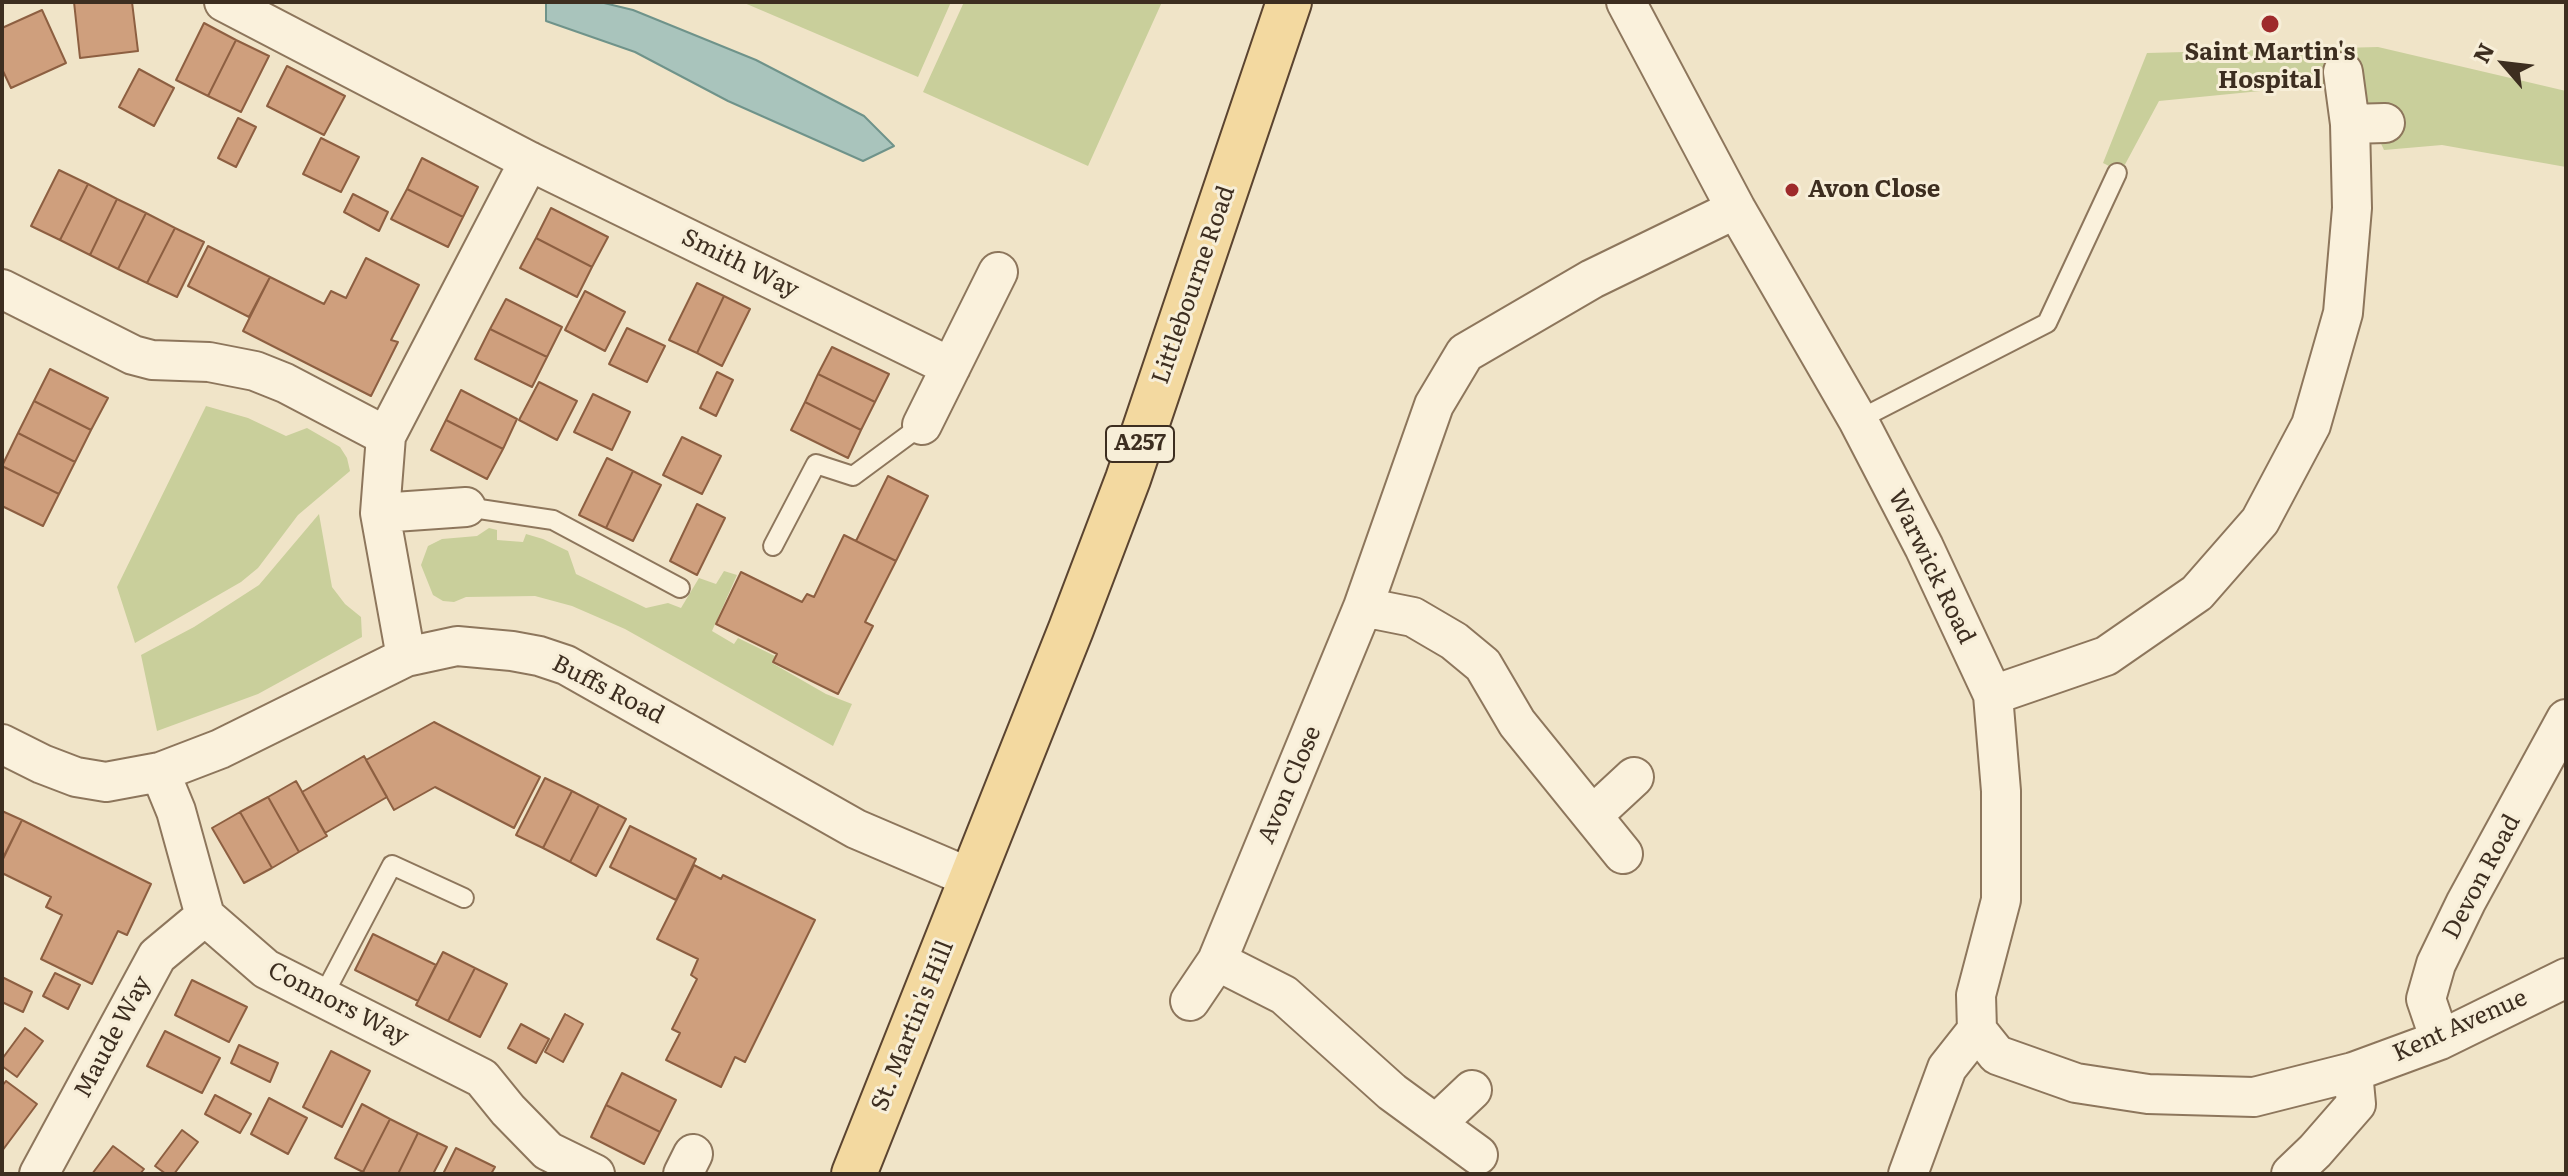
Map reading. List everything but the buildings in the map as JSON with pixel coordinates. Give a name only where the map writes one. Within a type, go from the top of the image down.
[{"type":"main road","name":"Littlebourne Road","points":[[973,879],[1128,479],[1289,2]]},
{"type":"main road","name":"St. Martin's Hill","points":[[854,1174],[973,879]]},
{"type":"street","name":"Smith Way","points":[[224,2],[529,161],[951,367]]},
{"type":"street","name":"Warwick Road","points":[[1626,2],[1736,209],[1858,420],[1924,547],[1993,695],[2001,791],[2001,900],[1976,995],[1977,1030]]},
{"type":"street","points":[[1993,695],[2106,656],[2197,593],[2260,521],[2311,425],[2343,313],[2352,208],[2368,124],[2343,72]]},
{"type":"street","points":[[406,657],[380,513],[386,436],[529,161]]},
{"type":"street","name":"Avon Close","points":[[1190,1001],[1217,961],[1363,607],[1434,405],[1465,353],[1592,279],[1736,209]]},
{"type":"street","points":[[922,425],[998,272]]},
{"type":"street","points":[[2,289],[133,355],[152,360],[209,362],[255,371],[285,383],[386,436]]},
{"type":"street","points":[[380,513],[466,507]]},
{"type":"street","points":[[1363,607],[1413,617],[1454,641],[1483,665],[1517,723],[1623,854]]},
{"type":"street","name":"Buffs Road","points":[[2,744],[76,777],[106,782],[160,772],[220,749],[406,657],[457,646],[525,653],[566,665],[856,829],[973,879]]},
{"type":"street","name":"Devon Road","points":[[2440,1040],[2426,999],[2436,964],[2466,902],[2566,719]]},
{"type":"street","points":[[160,772],[176,811],[205,916]]},
{"type":"street","points":[[1593,815],[1634,777]]},
{"type":"street","name":"Connors Way","points":[[205,916],[266,969],[482,1078],[548,1151],[595,1174]]},
{"type":"street","name":"Maude Way","points":[[39,1174],[157,956],[205,916]]},
{"type":"street","points":[[1217,961],[1284,995],[1392,1092],[1478,1155]]},
{"type":"street","name":"Kent Avenue","points":[[1977,1030],[1997,1055],[2076,1083],[2148,1094],[2254,1097],[2353,1072],[2440,1040],[2566,978]]},
{"type":"street","points":[[1908,1174],[1947,1068],[1977,1030]]},
{"type":"street","points":[[2291,1174],[2356,1104],[2353,1072]]},
{"type":"street","points":[[1437,1123],[1472,1090]]},
{"type":"lane","points":[[1858,420],[2047,323],[2117,173]]},
{"type":"lane","points":[[773,546],[816,464],[853,476],[922,425]]},
{"type":"lane","points":[[466,507],[553,520],[680,588]]},
{"type":"lane","points":[[322,998],[392,865],[464,898]]},
{"type":"green space","points":[[742,2],[951,2],[918,77]]},
{"type":"green space","points":[[964,2],[1162,2],[1088,166],[923,92]]},
{"type":"green space","points":[[2378,47],[2566,91],[2566,167],[2442,145],[2384,150],[2351,87],[2321,85],[2159,101],[2121,172],[2103,163],[2147,53]]},
{"type":"green space","points":[[206,406],[248,418],[286,436],[307,428],[340,447],[350,471],[298,515],[258,568],[241,582],[135,643],[117,587]]},
{"type":"green space","points":[[319,514],[332,587],[345,604],[361,617],[362,637],[258,694],[157,731],[141,655],[194,627],[259,585]]},
{"type":"green space","points":[[489,528],[497,530],[497,540],[523,542],[526,534],[568,551],[576,574],[646,608],[668,603],[681,608],[699,578],[716,584],[724,571],[737,575],[712,631],[734,644],[738,638],[775,656],[772,663],[826,694],[852,704],[833,746],[625,629],[572,606],[535,596],[466,597],[454,602],[443,601],[433,595],[421,565],[428,546],[442,539],[477,536]]},
{"type":"water","points":[[546,2],[600,2],[633,10],[756,60],[864,116],[894,146],[863,161],[728,101],[635,52],[546,21]]},
{"type":"place","name":"Saint Martin's Hospital","points":[[2270,24]]},
{"type":"place","name":"Avon Close","points":[[1792,190]]}]
